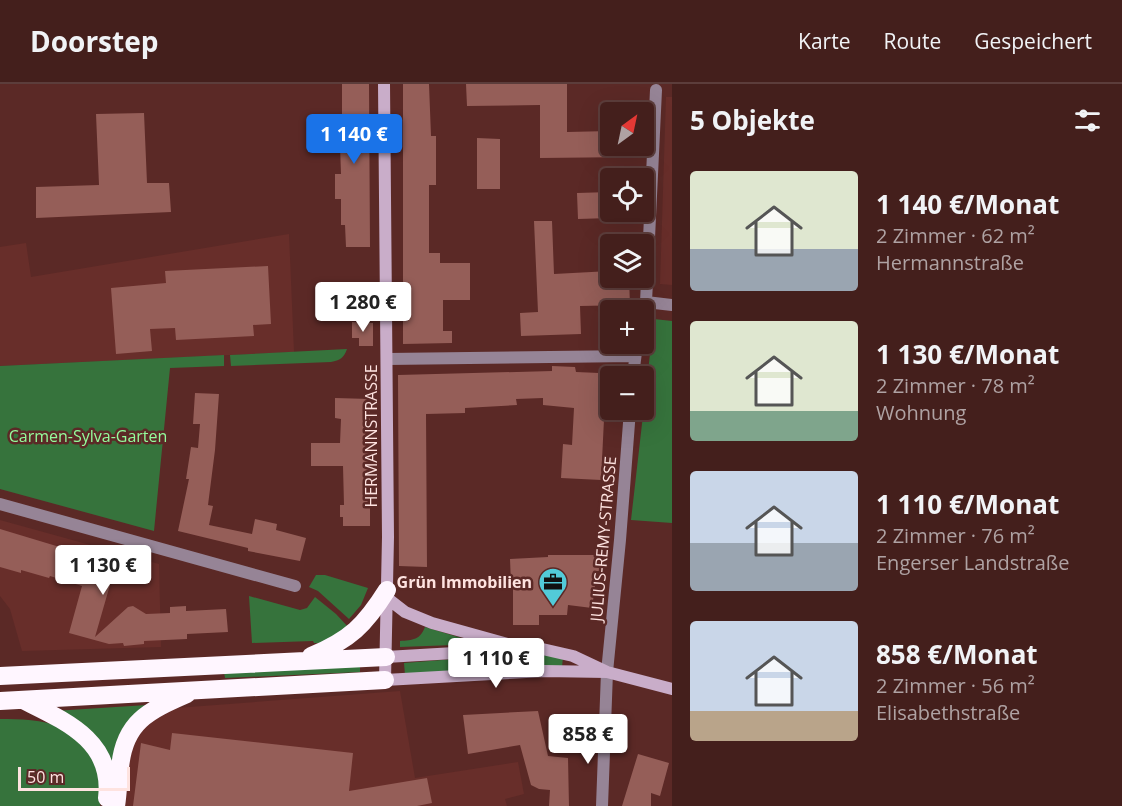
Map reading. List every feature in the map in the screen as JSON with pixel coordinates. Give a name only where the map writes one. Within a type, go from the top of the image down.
[{"type":"highway","points":[[298,661],[326,650],[351,636],[387,594]]},
{"type":"highway","points":[[0,675],[386,657]]},
{"type":"highway","points":[[0,701],[385,680]]},
{"type":"highway","points":[[116,806],[123,749],[135,724],[155,708],[200,689]]},
{"type":"highway","points":[[22,699],[74,726],[90,741],[105,770],[108,792],[106,806]]},
{"type":"main road","name":"HERMANNSTRASSE","points":[[384,84],[387,359],[385,680]]},
{"type":"main road","points":[[387,594],[405,612],[432,623],[519,648]]},
{"type":"main road","points":[[386,657],[538,648],[567,654],[607,672],[672,689]]},
{"type":"main road","points":[[385,680],[544,671],[607,672]]},
{"type":"street","points":[[646,300],[656,90]]},
{"type":"street","points":[[654,303],[672,305]]},
{"type":"street","points":[[387,359],[600,351]]},
{"type":"street","name":"JULIUS-REMY-STRASSE","points":[[602,806],[607,672],[629,420]]},
{"type":"street","points":[[0,504],[295,586]]},
{"type":"shaded area","points":[[666,97],[672,97],[672,285],[660,284]]},
{"type":"shaded area","points":[[289,234],[294,352],[0,366],[0,247],[26,243],[31,277]]},
{"type":"shaded area","points":[[0,520],[159,564],[161,647],[22,651],[10,609],[0,596]]},
{"type":"shaded area","points":[[400,691],[415,778],[518,762],[524,794],[505,799],[507,806],[122,806],[130,756],[136,738],[155,717],[176,708]]},
{"type":"green space","points":[[654,319],[672,321],[672,523],[631,520],[642,420],[654,420],[654,366],[649,366],[650,354],[654,354]]},
{"type":"green space","points":[[347,349],[341,358],[331,362],[231,366],[230,355]]},
{"type":"green space","name":"Carmen-Sylva-Garten","points":[[224,355],[224,366],[170,368],[154,531],[0,489],[0,366]]},
{"type":"green space","points":[[316,575],[325,575],[368,588],[361,605],[349,619],[318,591],[309,587]]},
{"type":"green space","points":[[249,596],[300,610],[307,608],[315,597],[350,629],[323,643],[313,641],[252,643]]},
{"type":"green space","points":[[425,627],[481,644],[400,647],[400,641],[416,638],[421,635]]},
{"type":"green space","points":[[521,654],[563,657],[562,667],[405,675],[404,663]]},
{"type":"green space","points":[[360,665],[360,672],[225,678],[224,672]]},
{"type":"green space","points":[[147,705],[133,716],[123,729],[116,744],[114,762],[109,762],[54,711]]},
{"type":"green space","points":[[0,719],[47,723],[70,735],[94,761],[101,782],[100,806],[0,806]]},
{"type":"building","points":[[342,84],[369,84],[370,247],[346,247],[345,225],[341,225],[341,199],[335,199],[335,174],[341,174],[340,145],[335,145],[336,118],[342,118]]},
{"type":"building","points":[[403,84],[429,84],[431,136],[436,136],[436,185],[429,185],[429,253],[440,253],[440,263],[470,263],[470,300],[443,300],[443,331],[452,331],[452,343],[403,344]]},
{"type":"building","points":[[466,84],[567,84],[567,132],[600,131],[600,156],[634,157],[540,158],[540,105],[467,106]]},
{"type":"building","points":[[144,113],[147,183],[169,183],[171,212],[36,218],[36,187],[99,185],[96,114]]},
{"type":"building","points":[[477,138],[500,139],[500,189],[477,189]]},
{"type":"building","points":[[600,192],[600,218],[578,219],[577,193]]},
{"type":"building","points":[[534,221],[552,221],[554,274],[600,272],[600,288],[629,288],[630,300],[600,300],[600,306],[580,306],[581,334],[521,336],[520,313],[538,312]]},
{"type":"building","points":[[268,266],[271,324],[253,325],[254,336],[176,340],[175,328],[150,329],[152,351],[116,354],[111,288],[166,283],[165,271]]},
{"type":"building","points":[[352,322],[373,323],[373,346],[359,346],[359,338],[352,338]]},
{"type":"building","points":[[552,366],[575,367],[576,372],[599,373],[600,420],[604,420],[601,480],[561,478],[563,444],[572,445],[574,408],[543,405],[543,398],[516,399],[517,405],[465,408],[465,413],[426,414],[427,567],[399,566],[398,375],[552,371]]},
{"type":"building","points":[[195,393],[219,394],[208,505],[213,506],[209,525],[252,534],[255,519],[277,524],[276,530],[306,538],[300,561],[248,551],[248,548],[178,531],[189,479],[186,479],[191,447],[198,448],[200,424],[193,424]]},
{"type":"building","points":[[335,398],[370,399],[370,526],[343,526],[340,505],[344,505],[343,466],[311,466],[311,443],[340,443],[341,419],[335,418]]},
{"type":"building","points":[[0,529],[116,564],[95,637],[128,607],[133,606],[146,614],[170,613],[170,607],[186,606],[186,611],[226,609],[228,632],[187,634],[187,639],[144,641],[144,644],[124,646],[123,643],[109,644],[69,633],[82,586],[50,576],[49,578],[21,570],[21,573],[0,567]]},
{"type":"building","points":[[548,555],[600,555],[600,571],[597,571],[592,608],[568,605],[567,615],[539,615],[539,625],[513,625],[513,584],[511,584],[510,559],[548,557]]},
{"type":"building","points":[[538,711],[548,756],[568,758],[569,806],[549,806],[550,790],[539,789],[531,785],[520,745],[468,754],[463,715]]},
{"type":"building","points":[[172,733],[353,753],[349,791],[427,778],[432,803],[417,806],[133,806],[141,743],[170,750]]},
{"type":"building","points":[[638,754],[669,763],[660,796],[651,793],[651,806],[622,806]]},
{"type":"place","name":"Grün Immobilien","points":[[553,608]]}]
